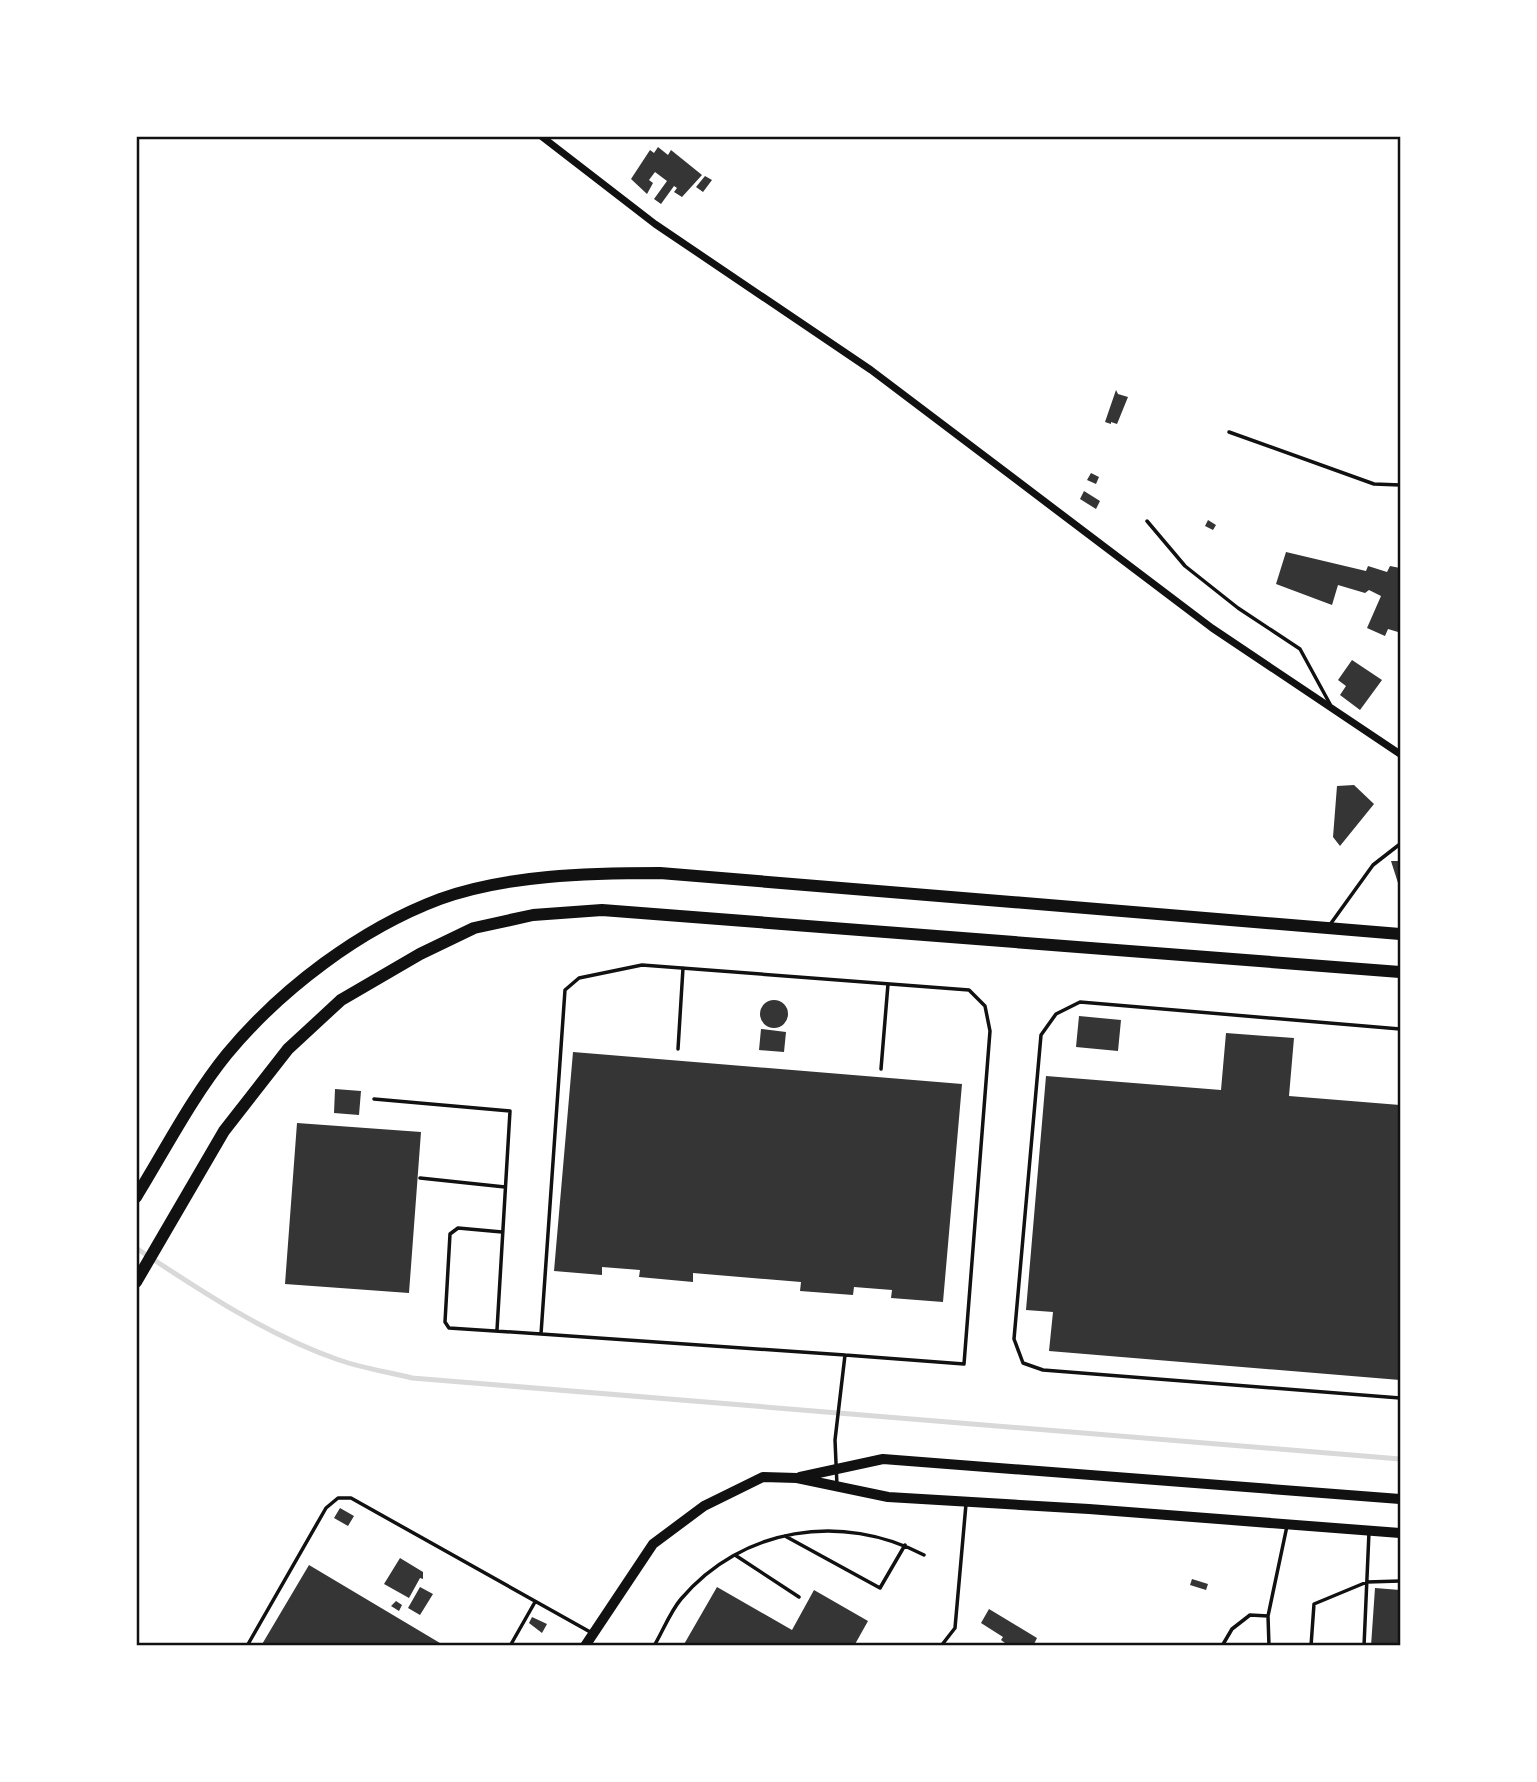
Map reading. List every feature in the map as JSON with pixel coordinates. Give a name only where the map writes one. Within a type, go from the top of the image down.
[{"type":"highway","points":[[136,1197],[227,1055],[288,992],[366,936],[440,899],[518,881],[584,873],[660,873],[1401,934]]},
{"type":"highway","points":[[136,1282],[224,1131],[288,1049],[341,1000],[420,954],[474,928],[534,915],[602,910],[1401,972]]},
{"type":"main road","points":[[797,1478],[883,1460],[1401,1499]]},
{"type":"main road","points":[[585,1646],[653,1544],[704,1506],[764,1477],[797,1478],[888,1497],[1401,1533]]},
{"type":"street","points":[[541,136],[655,224],[871,370],[1212,628],[1401,754]]},
{"type":"lane","points":[[1229,432],[1374,484],[1401,485]]},
{"type":"lane","points":[[1147,521],[1185,566],[1238,608],[1300,649],[1331,706]]},
{"type":"lane","points":[[1328,929],[1373,865],[1401,844]]},
{"type":"lane","points":[[502,1232],[458,1228],[450,1234],[444,1315],[449,1328],[964,1364],[990,1031],[985,1006],[968,990],[642,965],[579,978],[565,990],[541,1334]]},
{"type":"lane","points":[[678,1049],[683,968]]},
{"type":"lane","points":[[881,1069],[888,984]]},
{"type":"lane","points":[[1401,1029],[1080,1002],[1056,1014],[1041,1035],[1014,1339],[1023,1363],[1043,1370],[1401,1398]]},
{"type":"lane","points":[[374,1099],[510,1111],[497,1330]]},
{"type":"lane","points":[[420,1178],[505,1187]]},
{"type":"lane","points":[[837,1488],[835,1440],[845,1355]]},
{"type":"lane","points":[[247,1646],[326,1508],[338,1498],[351,1498],[592,1633]]},
{"type":"lane","points":[[941,1646],[955,1628],[966,1502]]},
{"type":"lane","points":[[1269,1646],[1268,1616],[1288,1524]]},
{"type":"lane","points":[[654,1646],[680,1600],[711,1570],[735,1555],[783,1535],[817,1530],[871,1534],[905,1545],[924,1555]]},
{"type":"lane","points":[[1364,1646],[1370,1531]]},
{"type":"lane","points":[[783,1535],[880,1588],[905,1545]]},
{"type":"lane","points":[[735,1555],[799,1597]]},
{"type":"lane","points":[[1311,1646],[1314,1604],[1367,1582],[1401,1581]]},
{"type":"lane","points":[[510,1646],[535,1602]]},
{"type":"lane","points":[[1222,1646],[1231,1629],[1250,1615],[1268,1616]]},
{"type":"building","points":[[658,147],[668,155],[671,150],[702,175],[682,197],[674,192],[677,188],[674,186],[661,204],[654,199],[667,181],[655,172],[649,180],[653,183],[647,194],[631,179],[650,150],[654,153]]},
{"type":"building","points":[[705,176],[712,180],[703,192],[696,187]]},
{"type":"building","points":[[1116,390],[1118,394],[1128,397],[1117,424],[1111,424],[1105,422]]},
{"type":"building","points":[[1091,473],[1099,477],[1096,484],[1087,480]]},
{"type":"building","points":[[1084,491],[1100,501],[1096,509],[1080,499]]},
{"type":"building","points":[[1208,520],[1216,525],[1213,530],[1205,526]]},
{"type":"building","points":[[1286,552],[1366,571],[1368,566],[1387,572],[1390,566],[1400,568],[1398,632],[1388,629],[1385,636],[1367,628],[1381,596],[1369,590],[1365,593],[1338,585],[1332,605],[1276,584]]},
{"type":"building","points":[[1352,660],[1382,680],[1360,710],[1340,695],[1346,686],[1338,680]]},
{"type":"building","points":[[1354,785],[1374,804],[1340,846],[1333,837],[1337,786]]},
{"type":"building","points":[[1391,861],[1400,861],[1400,883],[1398,883]]},
{"type":"building","points":[[774,1000],[784,1004],[788,1014],[784,1024],[774,1028],[764,1024],[760,1014],[764,1004]]},
{"type":"building","points":[[1079,1016],[1121,1020],[1118,1051],[1076,1047]]},
{"type":"building","points":[[761,1029],[786,1032],[784,1052],[759,1050]]},
{"type":"building","points":[[1226,1033],[1294,1038],[1289,1096],[1400,1105],[1400,1380],[1049,1351],[1053,1312],[1026,1310],[1046,1076],[1221,1090]]},
{"type":"building","points":[[573,1052],[962,1084],[943,1302],[891,1298],[892,1290],[854,1287],[853,1295],[800,1291],[801,1282],[693,1273],[693,1282],[639,1277],[640,1270],[602,1267],[602,1275],[554,1271]]},
{"type":"building","points":[[335,1089],[361,1091],[359,1115],[334,1113]]},
{"type":"building","points":[[297,1123],[421,1132],[409,1293],[285,1284]]},
{"type":"building","points":[[340,1508],[354,1516],[348,1526],[334,1518]]},
{"type":"building","points":[[400,1558],[423,1572],[423,1579],[420,1578],[409,1598],[384,1584]]},
{"type":"building","points":[[309,1565],[445,1646],[261,1646]]},
{"type":"building","points":[[1192,1579],[1208,1584],[1206,1590],[1190,1585]]},
{"type":"building","points":[[420,1587],[433,1594],[420,1615],[408,1608]]},
{"type":"building","points":[[717,1587],[792,1630],[814,1590],[868,1621],[854,1646],[683,1646]]},
{"type":"building","points":[[1375,1588],[1400,1590],[1400,1646],[1371,1646]]},
{"type":"building","points":[[396,1601],[402,1605],[399,1611],[391,1606]]},
{"type":"building","points":[[989,1609],[1037,1638],[1033,1646],[1009,1646],[1001,1640],[1003,1637],[981,1623]]},
{"type":"building","points":[[532,1617],[547,1624],[542,1633],[529,1623]]},
{"type":"waterway","points":[[136,1248],[209,1295],[285,1338],[348,1363],[412,1378],[1400,1459]]}]
